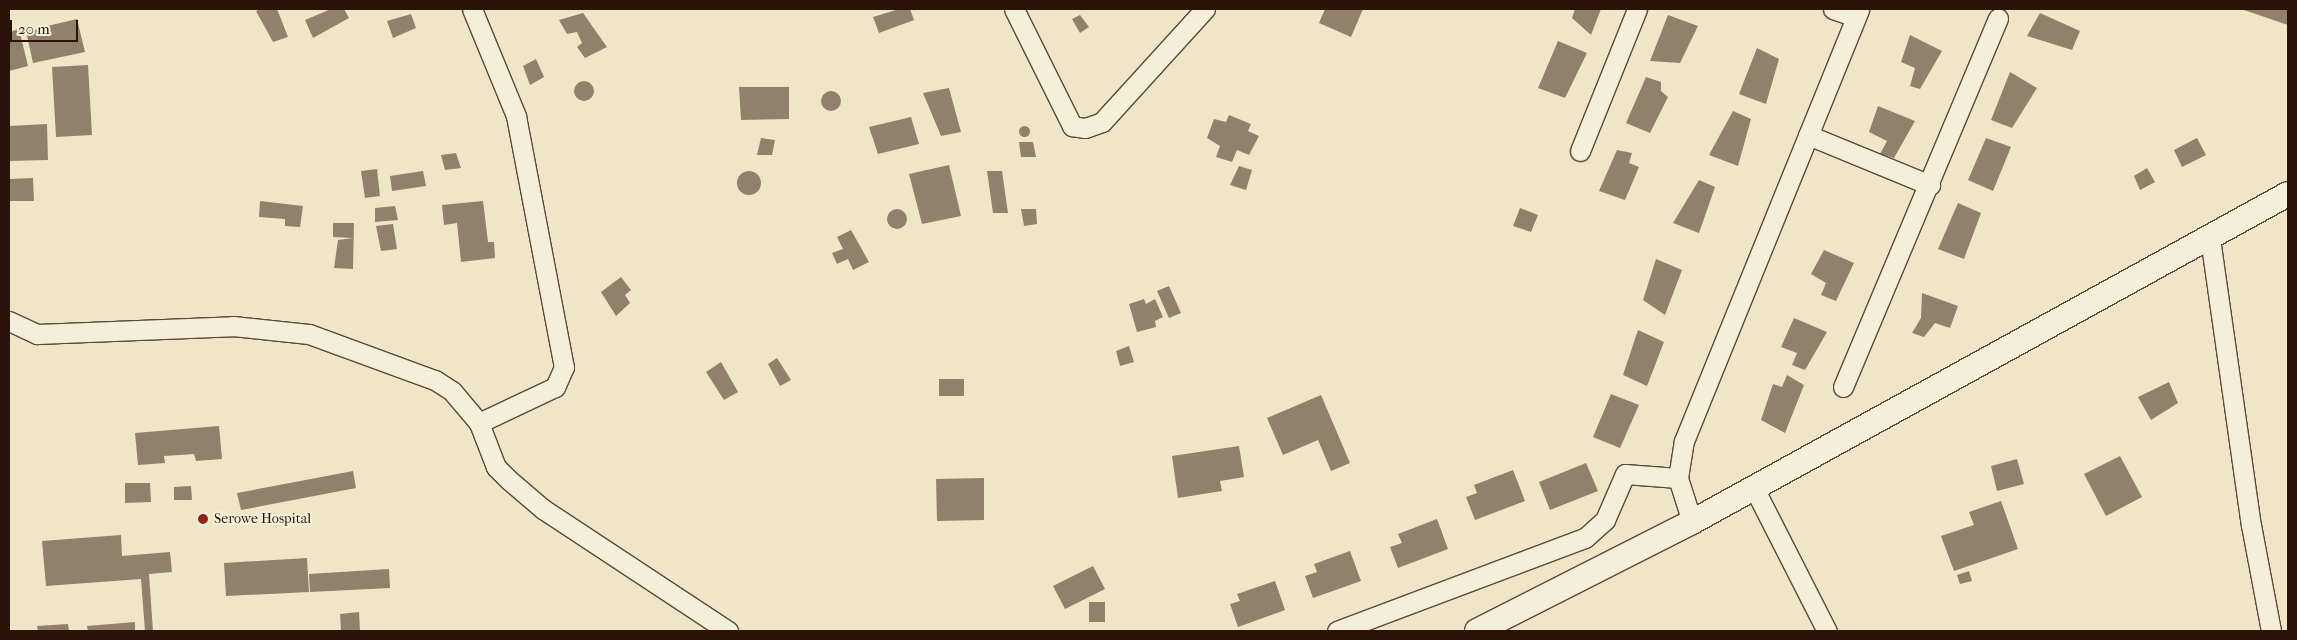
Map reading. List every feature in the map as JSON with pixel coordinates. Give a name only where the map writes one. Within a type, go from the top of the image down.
[{"type":"street","points":[[472,9],[516,116],[564,367],[556,387],[479,423]]},
{"type":"street","points":[[1014,9],[1072,126],[1085,128],[1102,122],[1205,9]]},
{"type":"street","points":[[1580,151],[1637,9]]},
{"type":"street","points":[[1692,522],[1678,478],[1684,441],[1858,13],[1833,9]]},
{"type":"street","points":[[1843,387],[1930,185],[1998,18]]},
{"type":"street","points":[[1808,136],[1930,185]]},
{"type":"street","points":[[1477,631],[1692,522],[1753,486],[2288,194]]},
{"type":"street","points":[[2210,238],[2251,524],[2272,631]]},
{"type":"street","points":[[9,321],[38,334],[233,326],[308,334],[435,380],[452,391],[479,423],[496,467],[509,480],[543,508],[728,631]]},
{"type":"street","points":[[1337,631],[1585,538],[1605,520],[1625,474],[1678,478]]},
{"type":"street","points":[[1753,486],[1827,631]]},
{"type":"building","points":[[261,9],[277,9],[288,37],[273,42],[256,11]]},
{"type":"building","points":[[331,9],[344,9],[349,18],[313,38],[305,20]]},
{"type":"building","points":[[899,9],[910,9],[914,20],[879,33],[873,17]]},
{"type":"building","points":[[1325,9],[1363,9],[1351,37],[1319,23]]},
{"type":"building","points":[[1575,9],[1601,9],[1591,35],[1572,18]]},
{"type":"building","points":[[2241,9],[2288,9],[2288,25]]},
{"type":"building","points":[[583,13],[607,47],[585,58],[577,47],[582,43],[577,32],[567,34],[559,20]]},
{"type":"building","points":[[2040,13],[2080,31],[2072,50],[2027,36]]},
{"type":"building","points":[[411,14],[416,28],[393,38],[387,21]]},
{"type":"building","points":[[1080,15],[1089,27],[1080,33],[1072,19]]},
{"type":"building","points":[[1668,15],[1698,26],[1680,63],[1650,61]]},
{"type":"building","points":[[77,19],[85,52],[33,63],[26,31]]},
{"type":"building","points":[[19,29],[28,66],[9,71],[9,32]]},
{"type":"building","points":[[1910,35],[1942,51],[1920,89],[1910,86],[1915,68],[1901,62]]},
{"type":"building","points":[[1558,41],[1587,53],[1565,98],[1538,88]]},
{"type":"building","points":[[1757,48],[1779,59],[1766,104],[1739,94]]},
{"type":"building","points":[[536,59],[544,77],[530,85],[523,66]]},
{"type":"building","points":[[88,65],[92,135],[56,137],[52,67]]},
{"type":"building","points":[[2010,72],[2037,88],[2012,128],[1991,120]]},
{"type":"building","points":[[1646,77],[1661,82],[1661,91],[1668,97],[1650,133],[1626,123]]},
{"type":"building","points":[[584,81],[591,84],[594,91],[591,98],[584,101],[577,98],[574,91],[577,84]]},
{"type":"building","points":[[739,87],[789,87],[789,119],[741,120]]},
{"type":"building","points":[[949,88],[961,132],[941,136],[923,93]]},
{"type":"building","points":[[831,91],[838,94],[841,101],[838,108],[831,111],[824,108],[821,101],[824,94]]},
{"type":"building","points":[[1878,106],[1915,121],[1894,158],[1880,154],[1887,141],[1869,132]]},
{"type":"building","points":[[1733,111],[1751,119],[1738,166],[1709,155]]},
{"type":"building","points":[[1229,115],[1251,124],[1248,131],[1259,136],[1249,155],[1237,150],[1232,162],[1216,157],[1220,146],[1207,138],[1214,119],[1226,122]]},
{"type":"building","points":[[911,117],[919,144],[878,154],[869,127]]},
{"type":"building","points":[[47,124],[48,160],[9,161],[9,126]]},
{"type":"building","points":[[1024,125],[1030,131],[1024,137],[1018,131]]},
{"type":"building","points":[[761,138],[775,140],[772,155],[757,155]]},
{"type":"building","points":[[1986,138],[2011,147],[1993,191],[1968,180]]},
{"type":"building","points":[[2197,138],[2206,155],[2182,167],[2174,150]]},
{"type":"building","points":[[1019,142],[1033,142],[1036,157],[1021,157]]},
{"type":"building","points":[[1617,150],[1632,153],[1629,163],[1639,167],[1625,200],[1599,191]]},
{"type":"building","points":[[456,153],[461,168],[445,170],[441,155]]},
{"type":"building","points":[[949,165],[961,216],[922,224],[909,174]]},
{"type":"building","points":[[1239,166],[1252,170],[1246,190],[1230,185]]},
{"type":"building","points":[[2147,168],[2155,182],[2140,190],[2134,176]]},
{"type":"building","points":[[377,169],[380,196],[365,198],[361,171]]},
{"type":"building","points":[[423,171],[426,186],[392,191],[390,176]]},
{"type":"building","points":[[749,171],[758,174],[761,183],[758,192],[749,195],[740,192],[737,183],[740,174]]},
{"type":"building","points":[[987,171],[1002,171],[1008,213],[993,213]]},
{"type":"building","points":[[33,178],[34,201],[9,201],[9,179]]},
{"type":"building","points":[[1699,180],[1715,187],[1699,233],[1673,223]]},
{"type":"building","points":[[260,201],[303,206],[300,227],[285,226],[285,219],[259,217]]},
{"type":"building","points":[[483,201],[488,242],[494,242],[495,258],[461,262],[457,223],[444,225],[442,205]]},
{"type":"building","points":[[1958,203],[1981,213],[1964,259],[1938,249]]},
{"type":"building","points":[[395,206],[398,220],[375,222],[375,208]]},
{"type":"building","points":[[1520,208],[1538,215],[1531,232],[1513,226]]},
{"type":"building","points":[[897,209],[904,212],[907,219],[904,226],[897,229],[890,226],[887,219],[890,212]]},
{"type":"building","points":[[1021,209],[1036,209],[1037,224],[1024,226]]},
{"type":"building","points":[[333,223],[354,223],[353,269],[334,268],[338,240],[353,238],[333,237]]},
{"type":"building","points":[[393,224],[397,249],[381,251],[376,226]]},
{"type":"building","points":[[851,230],[869,262],[853,270],[848,259],[837,264],[832,253],[843,249],[837,237]]},
{"type":"building","points":[[1824,250],[1854,263],[1836,301],[1821,295],[1826,283],[1811,274]]},
{"type":"building","points":[[1656,259],[1682,270],[1665,315],[1643,300]]},
{"type":"building","points":[[621,277],[631,290],[625,295],[630,303],[616,316],[601,292]]},
{"type":"building","points":[[1169,286],[1181,313],[1169,318],[1157,291]]},
{"type":"building","points":[[1922,293],[1958,306],[1950,328],[1935,323],[1924,337],[1912,333],[1921,318]]},
{"type":"building","points":[[1144,299],[1146,304],[1155,299],[1163,317],[1155,321],[1156,327],[1137,332],[1129,304]]},
{"type":"building","points":[[1794,318],[1827,332],[1805,370],[1792,365],[1797,353],[1781,347]]},
{"type":"building","points":[[1638,330],[1664,342],[1647,386],[1623,375]]},
{"type":"building","points":[[1129,346],[1134,362],[1120,366],[1116,351]]},
{"type":"building","points":[[777,358],[791,380],[780,386],[768,364]]},
{"type":"building","points":[[721,362],[738,392],[724,400],[706,372]]},
{"type":"building","points":[[1787,375],[1804,385],[1785,433],[1761,420],[1773,384],[1782,387]]},
{"type":"building","points":[[939,379],[964,379],[964,396],[939,396]]},
{"type":"building","points":[[2169,382],[2178,403],[2151,420],[2138,397]]},
{"type":"building","points":[[1611,394],[1639,405],[1620,448],[1593,437]]},
{"type":"building","points":[[1321,395],[1350,463],[1331,471],[1318,440],[1283,455],[1267,418]]},
{"type":"building","points":[[219,426],[222,459],[196,461],[194,454],[164,456],[165,463],[138,465],[135,433]]},
{"type":"building","points":[[1239,446],[1244,477],[1220,481],[1222,491],[1178,498],[1172,456]]},
{"type":"building","points":[[2120,456],[2142,497],[2106,516],[2084,474]]},
{"type":"building","points":[[2017,459],[2024,484],[1997,491],[1991,466]]},
{"type":"building","points":[[1586,463],[1598,491],[1550,510],[1539,482]]},
{"type":"building","points":[[1513,470],[1525,501],[1475,520],[1466,497],[1477,493],[1474,485]]},
{"type":"building","points":[[353,471],[356,488],[241,510],[237,493]]},
{"type":"building","points":[[984,478],[984,520],[937,521],[936,479]]},
{"type":"building","points":[[125,483],[150,483],[151,502],[125,503]]},
{"type":"building","points":[[191,486],[192,500],[174,500],[174,487]]},
{"type":"building","points":[[2001,501],[2018,549],[1954,571],[1941,536],[1974,525],[1969,512]]},
{"type":"building","points":[[1437,519],[1448,549],[1398,568],[1390,547],[1402,543],[1398,534]]},
{"type":"building","points":[[121,535],[122,556],[170,552],[172,572],[149,574],[153,631],[145,631],[141,579],[46,586],[42,541]]},
{"type":"building","points":[[1350,551],[1361,581],[1313,598],[1305,576],[1317,572],[1314,564]]},
{"type":"building","points":[[307,558],[309,592],[226,596],[224,563]]},
{"type":"building","points":[[1093,566],[1105,589],[1065,609],[1053,586]]},
{"type":"building","points":[[389,569],[390,588],[310,592],[309,574]]},
{"type":"building","points":[[1969,571],[1972,581],[1960,584],[1957,575]]},
{"type":"building","points":[[1275,581],[1285,610],[1238,627],[1230,604],[1240,601],[1237,594]]},
{"type":"building","points":[[1089,602],[1105,602],[1105,622],[1089,622]]},
{"type":"building","points":[[359,612],[360,631],[341,631],[340,614]]},
{"type":"building","points":[[135,622],[135,631],[88,631],[87,626]]},
{"type":"building","points":[[68,624],[69,631],[38,631],[37,626]]},
{"type":"place","name":"Serowe Hospital","points":[[203,519]]}]
